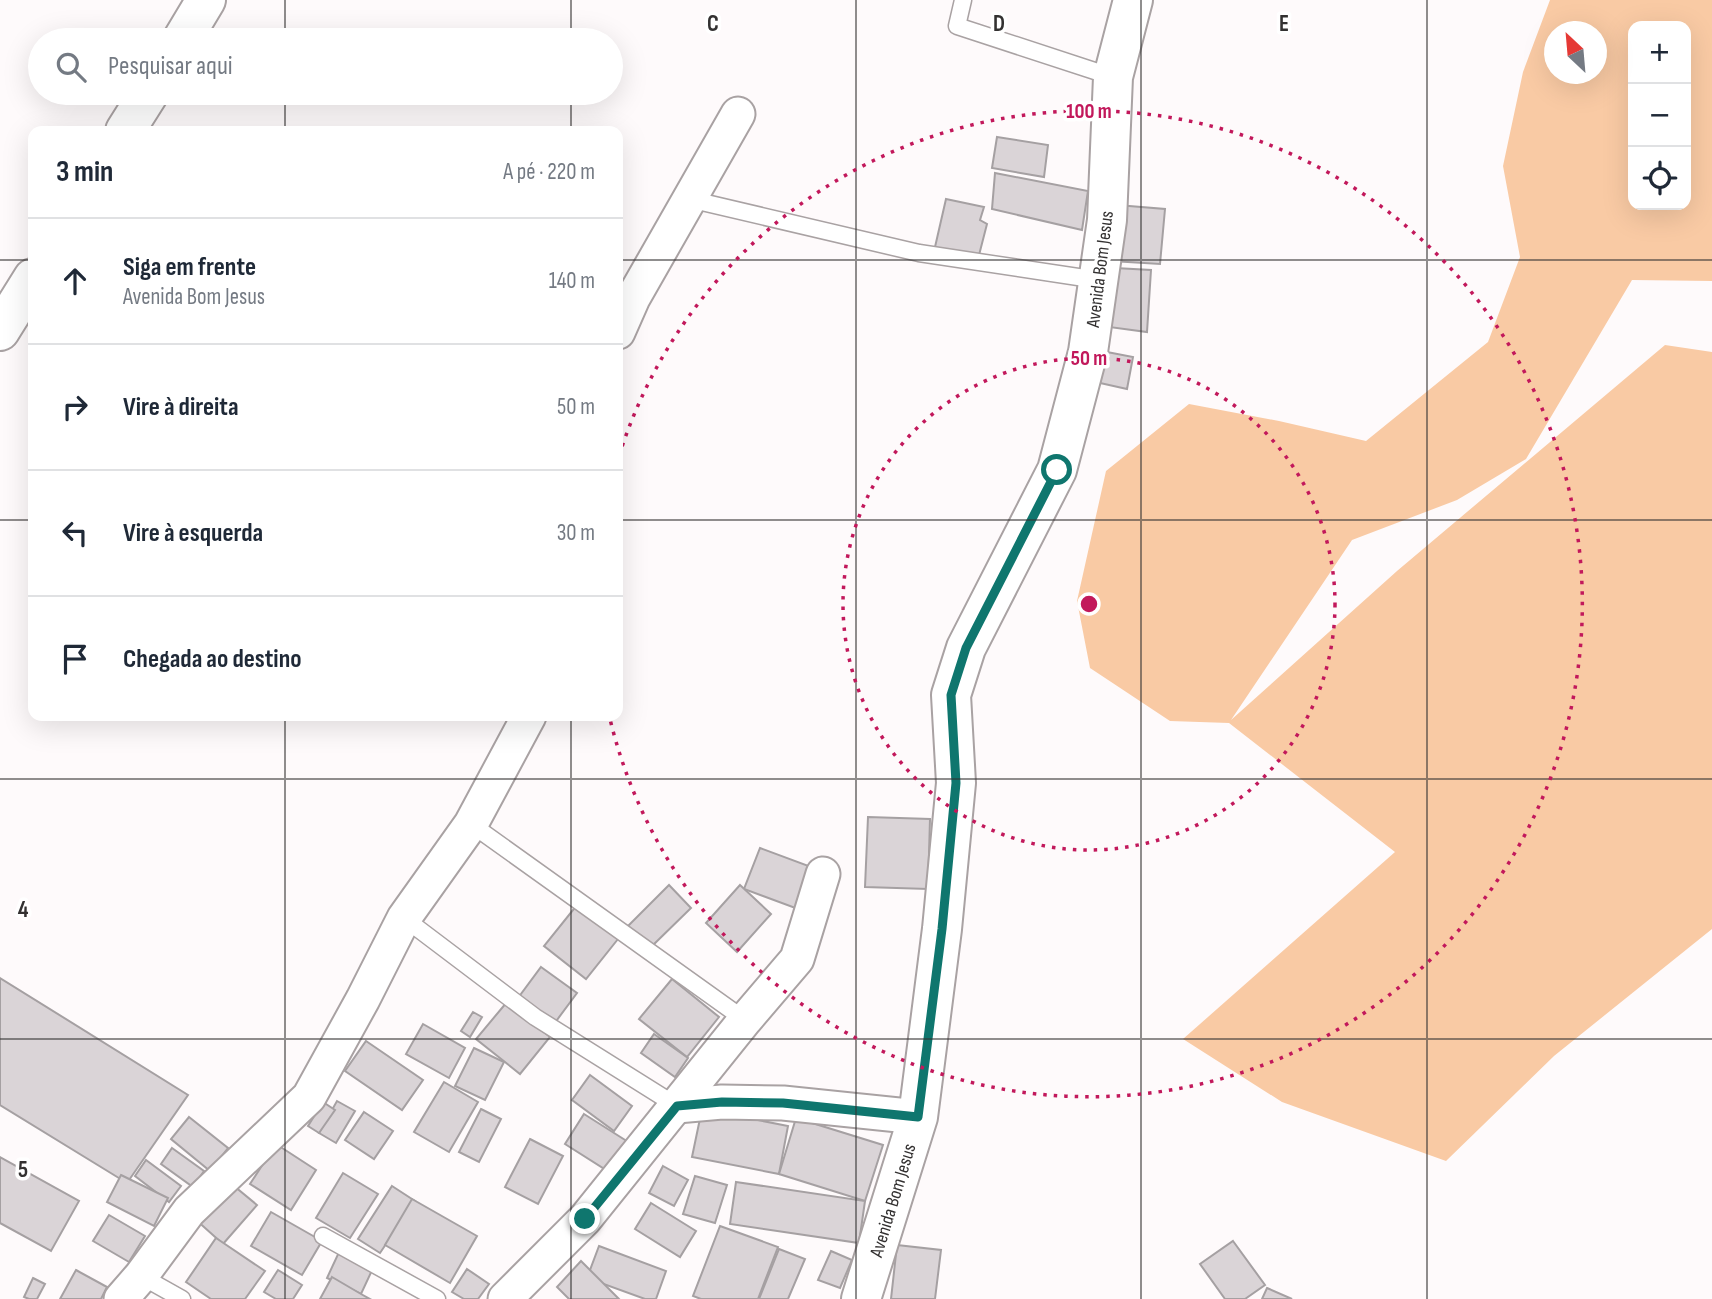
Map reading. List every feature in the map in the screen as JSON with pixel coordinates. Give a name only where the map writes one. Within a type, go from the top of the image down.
[{"type":"street","points":[[189,28],[206,0]]},
{"type":"street","name":"Avenida Bom Jesus","points":[[861,1299],[918,1117],[942,929],[956,783],[951,695],[966,648],[1057,470],[1088,352],[1107,220],[1112,77],[1133,0]]},
{"type":"street","points":[[128,126],[141,105]]},
{"type":"street","points":[[623,321],[633,298],[738,114]]},
{"type":"street","points":[[0,331],[28,286]]},
{"type":"street","points":[[131,1287],[189,1211],[309,1097],[404,918],[471,824],[525,721]]},
{"type":"street","points":[[505,1299],[585,1219],[797,959],[823,874]]},
{"type":"street","points":[[677,1106],[722,1102],[783,1103],[918,1117]]},
{"type":"lane","points":[[963,0],[957,26],[1112,77]]},
{"type":"lane","points":[[690,199],[919,253],[1098,280]]},
{"type":"lane","points":[[471,824],[745,1020]]},
{"type":"lane","points":[[404,918],[535,1017],[677,1106]]},
{"type":"lane","points":[[323,1236],[437,1299]]},
{"type":"lane","points":[[131,1287],[182,1299]]},
{"type":"shaded area","points":[[1550,0],[1712,0],[1712,281],[1632,280],[1526,459],[1457,500],[1352,540],[1231,720],[1397,571],[1665,345],[1712,352],[1712,929],[1554,1056],[1446,1161],[1282,1102],[1183,1039],[1395,852],[1229,723],[1170,721],[1090,668],[1077,601],[1106,471],[1189,404],[1366,441],[1488,342],[1520,257],[1503,166],[1523,72]]},
{"type":"building","points":[[997,137],[1048,145],[1044,177],[992,168]]},
{"type":"building","points":[[995,173],[1088,191],[1082,230],[992,209]]},
{"type":"building","points":[[946,199],[984,207],[980,220],[987,224],[978,259],[935,247]]},
{"type":"building","points":[[1117,205],[1165,209],[1160,264],[1112,261]]},
{"type":"building","points":[[1115,268],[1151,270],[1147,332],[1109,327]]},
{"type":"building","points":[[1107,352],[1133,357],[1127,389],[1100,383]]},
{"type":"building","points":[[868,817],[930,819],[928,889],[865,887]]},
{"type":"building","points":[[760,848],[814,868],[798,909],[744,889]]},
{"type":"building","points":[[669,885],[691,908],[650,948],[628,926]]},
{"type":"building","points":[[740,885],[771,914],[737,952],[706,923]]},
{"type":"building","points":[[577,905],[618,939],[586,979],[544,946]]},
{"type":"building","points":[[541,967],[577,993],[554,1024],[518,998]]},
{"type":"building","points":[[0,978],[188,1095],[127,1183],[0,1105]]},
{"type":"building","points":[[672,979],[719,1017],[687,1057],[639,1019]]},
{"type":"building","points":[[507,1002],[550,1037],[520,1074],[476,1039]]},
{"type":"building","points":[[473,1012],[482,1017],[470,1037],[461,1031]]},
{"type":"building","points":[[423,1024],[465,1048],[449,1078],[406,1054]]},
{"type":"building","points":[[654,1034],[688,1058],[675,1077],[641,1053]]},
{"type":"building","points":[[366,1041],[423,1080],[402,1110],[345,1071]]},
{"type":"building","points":[[474,1048],[504,1062],[485,1100],[455,1086]]},
{"type":"building","points":[[590,1075],[632,1106],[614,1131],[572,1100]]},
{"type":"building","points":[[444,1082],[478,1102],[449,1152],[414,1132]]},
{"type":"building","points":[[337,1101],[355,1111],[336,1143],[319,1133]]},
{"type":"building","points":[[323,1102],[335,1110],[319,1133],[308,1126]]},
{"type":"building","points":[[481,1109],[501,1119],[479,1162],[459,1152]]},
{"type":"building","points":[[702,1109],[788,1126],[779,1174],[692,1157]]},
{"type":"building","points":[[364,1112],[393,1131],[374,1159],[345,1140]]},
{"type":"building","points":[[584,1114],[633,1145],[614,1175],[565,1144]]},
{"type":"building","points":[[189,1117],[228,1148],[210,1171],[171,1139]]},
{"type":"building","points":[[796,1118],[883,1145],[865,1201],[779,1174]]},
{"type":"building","points":[[530,1139],[563,1156],[538,1204],[505,1187]]},
{"type":"building","points":[[276,1144],[316,1170],[291,1210],[250,1184]]},
{"type":"building","points":[[172,1148],[204,1171],[193,1187],[161,1164]]},
{"type":"building","points":[[0,1157],[79,1201],[51,1251],[0,1223]]},
{"type":"building","points":[[146,1160],[181,1186],[169,1202],[135,1176]]},
{"type":"building","points":[[663,1166],[688,1180],[674,1206],[649,1193]]},
{"type":"building","points":[[343,1173],[378,1194],[350,1238],[316,1218]]},
{"type":"building","points":[[121,1175],[168,1198],[154,1226],[107,1202]]},
{"type":"building","points":[[695,1176],[727,1185],[715,1223],[683,1214]]},
{"type":"building","points":[[228,1181],[257,1205],[223,1244],[195,1219]]},
{"type":"building","points":[[736,1182],[865,1201],[859,1243],[730,1224]]},
{"type":"building","points":[[392,1186],[415,1201],[380,1253],[358,1239]]},
{"type":"building","points":[[412,1199],[477,1236],[450,1283],[385,1245]]},
{"type":"building","points":[[651,1203],[696,1231],[680,1257],[635,1229]]},
{"type":"building","points":[[271,1212],[322,1241],[302,1275],[251,1246]]},
{"type":"building","points":[[109,1215],[145,1236],[129,1262],[93,1241]]},
{"type":"building","points":[[720,1226],[778,1247],[758,1299],[701,1299],[693,1296]]},
{"type":"building","points":[[216,1238],[265,1271],[245,1299],[211,1299],[186,1282]]},
{"type":"building","points":[[1233,1241],[1265,1285],[1245,1299],[1225,1299],[1200,1264]]},
{"type":"building","points":[[897,1245],[941,1250],[935,1299],[891,1299]]},
{"type":"building","points":[[599,1246],[666,1271],[656,1299],[645,1299],[587,1278]]},
{"type":"building","points":[[779,1249],[805,1259],[788,1299],[759,1299]]},
{"type":"building","points":[[340,1250],[374,1266],[361,1294],[327,1278]]},
{"type":"building","points":[[831,1251],[852,1260],[840,1288],[818,1280]]},
{"type":"building","points":[[581,1261],[619,1299],[569,1299],[557,1287]]},
{"type":"building","points":[[467,1269],[489,1284],[478,1299],[464,1299],[452,1292]]},
{"type":"building","points":[[76,1270],[107,1287],[101,1299],[60,1299]]},
{"type":"building","points":[[278,1270],[302,1285],[293,1299],[276,1299],[264,1292]]},
{"type":"building","points":[[332,1277],[361,1294],[370,1299],[320,1299]]},
{"type":"building","points":[[33,1278],[45,1284],[37,1299],[29,1299],[24,1297]]},
{"type":"building","points":[[1267,1288],[1292,1299],[1262,1299]]},
{"type":"route","points":[[585,1219],[677,1106],[722,1102],[783,1103],[918,1117],[942,929],[956,783],[951,695],[966,648],[1057,470]]}]
